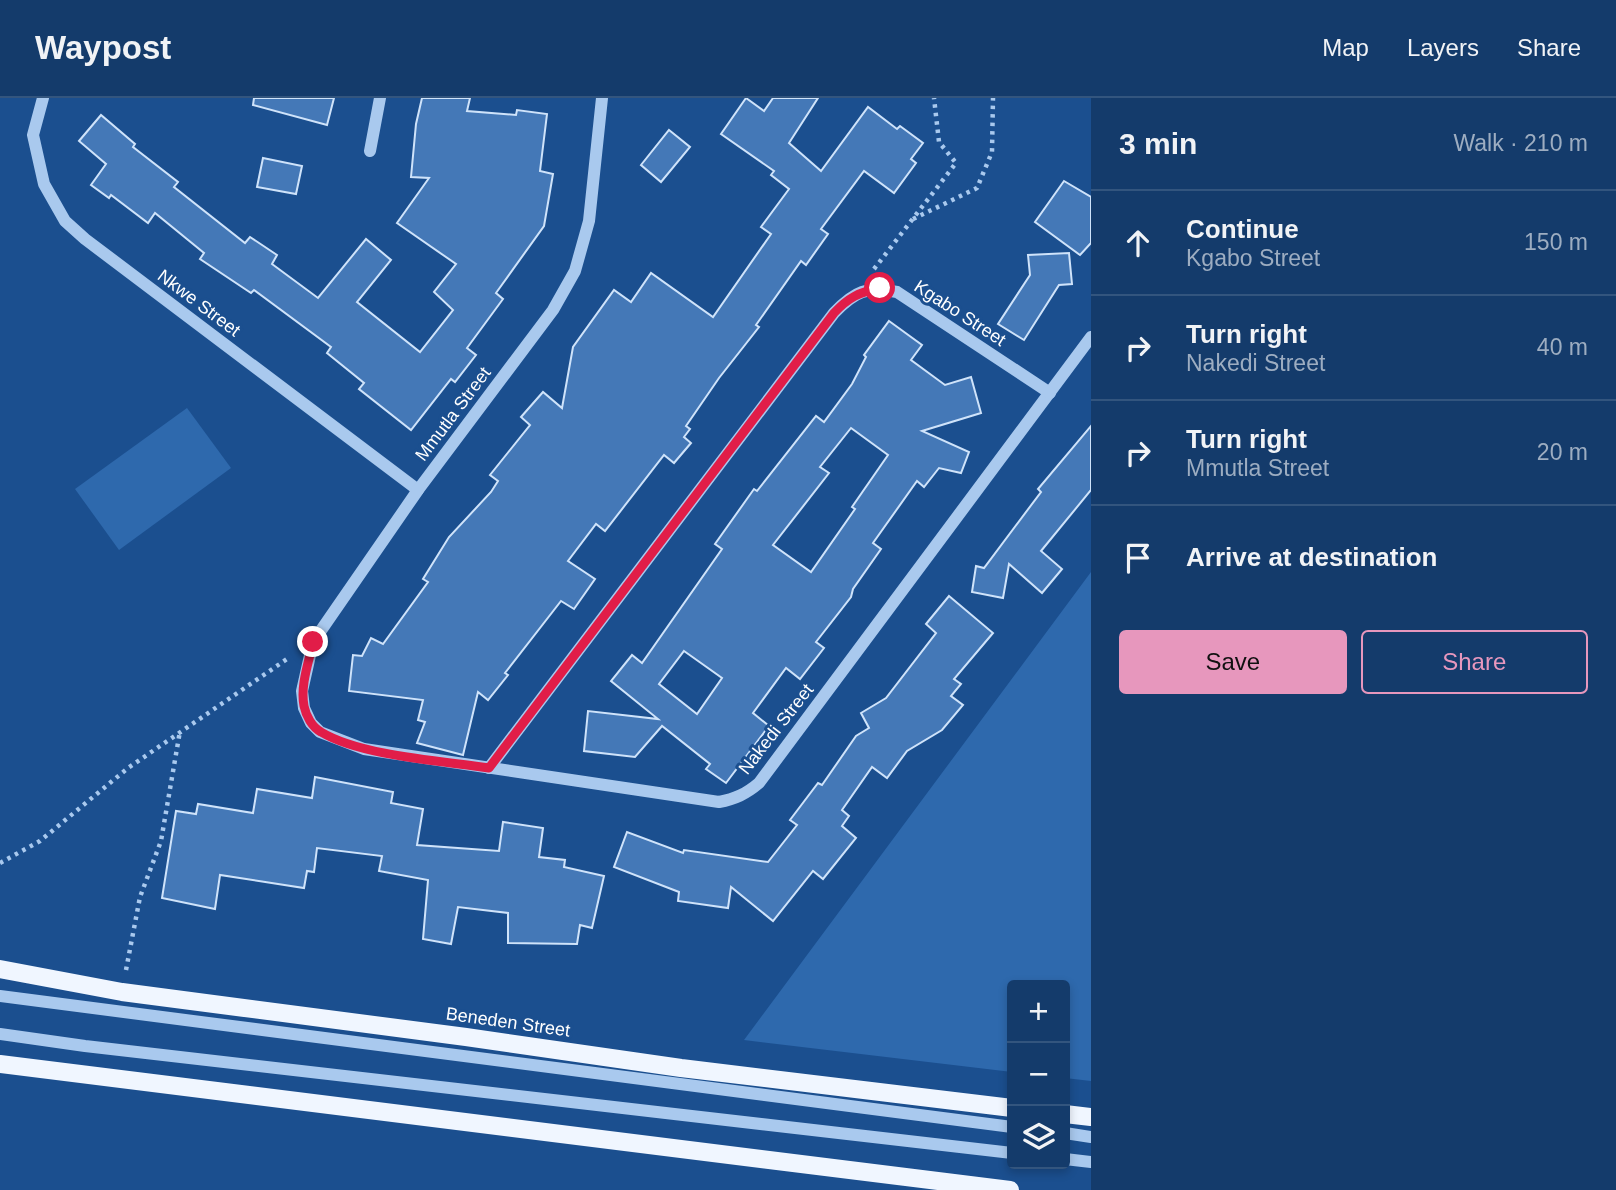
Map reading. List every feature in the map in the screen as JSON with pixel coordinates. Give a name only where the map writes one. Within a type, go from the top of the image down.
[{"type":"main road","name":"Beneden Street","points":[[0,969],[122,992],[681,1068],[1007,1107]]},
{"type":"main road","points":[[0,1064],[1010,1190]]},
{"type":"main road","points":[[1070,1115],[1091,1117]]},
{"type":"street","name":"Nkwe Street","points":[[43,98],[33,135],[44,184],[65,221],[418,490]]},
{"type":"street","points":[[370,151],[380,98]]},
{"type":"street","name":"Mmutla Street","points":[[320,732],[311,723],[304,708],[303,691],[313,642],[418,490],[553,310],[575,271],[589,221],[602,98]]},
{"type":"street","name":"Kgabo Street","points":[[862,291],[880,288],[897,292],[1050,393]]},
{"type":"street","points":[[489,768],[834,313],[847,299],[862,291]]},
{"type":"street","name":"Nakedi Street","points":[[320,732],[363,749],[719,802],[748,792],[759,783],[1091,337]]},
{"type":"street","points":[[0,996],[1007,1126]]},
{"type":"street","points":[[0,1034],[1007,1152]]},
{"type":"street","points":[[1070,1134],[1091,1137]]},
{"type":"street","points":[[1070,1160],[1091,1162]]},
{"type":"path","points":[[862,291],[874,269],[956,163],[939,142],[934,98]]},
{"type":"path","points":[[913,220],[977,188],[992,152],[993,98]]},
{"type":"path","points":[[0,863],[40,841],[128,768],[313,642]]},
{"type":"path","points":[[122,992],[140,897],[161,841],[180,732]]},
{"type":"shaded area","points":[[187,408],[231,468],[119,550],[75,489]]},
{"type":"shaded area","points":[[1091,572],[1091,1081],[1070,1079],[1070,980],[1007,980],[1007,1071],[744,1040]]},
{"type":"building","points":[[254,98],[334,98],[327,125],[253,105]]},
{"type":"building","points":[[422,98],[470,98],[467,111],[516,115],[517,110],[547,114],[540,171],[553,174],[544,226],[496,293],[503,299],[467,348],[476,355],[455,382],[451,379],[411,430],[359,389],[364,383],[327,353],[331,347],[254,290],[251,293],[200,259],[204,253],[155,213],[148,223],[111,195],[109,198],[91,185],[106,164],[79,141],[101,115],[135,144],[133,147],[178,182],[174,187],[245,243],[250,237],[277,255],[272,264],[318,298],[366,239],[391,260],[357,302],[420,352],[453,310],[434,292],[456,264],[397,223],[429,178],[411,177],[416,124]]},
{"type":"building","points":[[746,98],[764,111],[773,98],[818,98],[789,143],[821,171],[868,107],[897,129],[900,126],[923,143],[911,159],[916,163],[894,193],[864,171],[821,229],[828,234],[806,265],[801,261],[756,325],[759,327],[686,426],[690,429],[684,437],[691,443],[674,463],[664,455],[605,531],[596,524],[568,561],[595,579],[574,609],[561,601],[505,673],[508,675],[488,700],[478,692],[463,755],[417,743],[425,722],[418,720],[423,700],[349,691],[353,655],[362,656],[371,638],[383,644],[428,582],[423,579],[449,537],[491,492],[498,481],[490,475],[530,425],[521,417],[543,392],[562,408],[573,347],[614,290],[631,302],[651,273],[713,317],[771,234],[761,227],[789,189],[771,175],[774,171],[721,134]]},
{"type":"building","points":[[669,130],[690,147],[661,182],[641,165]]},
{"type":"building","points":[[263,158],[302,166],[296,194],[257,187]]},
{"type":"building","points":[[1064,181],[1091,197],[1091,243],[1080,255],[1035,222]]},
{"type":"building","points":[[1069,253],[1072,284],[1059,285],[1024,340],[998,324],[1030,275],[1028,255]]},
{"type":"building","points":[[889,321],[922,345],[911,360],[945,385],[971,377],[981,413],[922,431],[969,452],[961,473],[939,468],[924,487],[917,481],[873,543],[881,549],[853,589],[851,597],[816,642],[824,648],[800,679],[786,668],[753,713],[769,726],[726,783],[706,769],[710,764],[662,726],[635,757],[584,751],[588,711],[658,719],[611,681],[632,655],[642,663],[722,549],[715,544],[754,489],[757,491],[816,416],[824,422],[852,384],[866,357],[864,355]],"holes":[[[851,428],[888,455],[852,507],[855,509],[811,572],[773,545],[829,473],[820,467]],[[684,651],[722,678],[697,714],[659,684]]]},
{"type":"building","points":[[1091,426],[1091,490],[1041,551],[1062,569],[1042,593],[1009,564],[1003,598],[972,592],[976,566],[984,568],[1041,492],[1038,489]]},
{"type":"building","points":[[949,596],[993,633],[954,679],[961,684],[951,696],[963,705],[942,730],[907,751],[887,778],[872,767],[842,810],[849,816],[842,826],[856,838],[823,879],[813,871],[773,921],[731,887],[728,908],[678,901],[679,892],[614,867],[627,832],[683,853],[684,850],[768,862],[797,825],[790,820],[818,783],[822,785],[856,736],[869,728],[861,713],[886,698],[936,633],[926,624]]},
{"type":"building","points":[[315,777],[393,792],[391,803],[423,809],[417,845],[499,851],[503,822],[543,828],[539,857],[565,860],[564,867],[604,876],[592,928],[580,925],[577,944],[508,943],[508,913],[458,907],[451,944],[423,939],[428,880],[379,871],[382,856],[317,848],[314,872],[307,871],[304,888],[220,875],[215,909],[162,898],[176,811],[196,814],[198,804],[253,813],[257,789],[312,798]]},
{"type":"route","points":[[313,642],[303,691],[304,708],[311,723],[320,732],[363,749],[489,768],[834,313],[847,299],[862,291],[880,288]]}]
